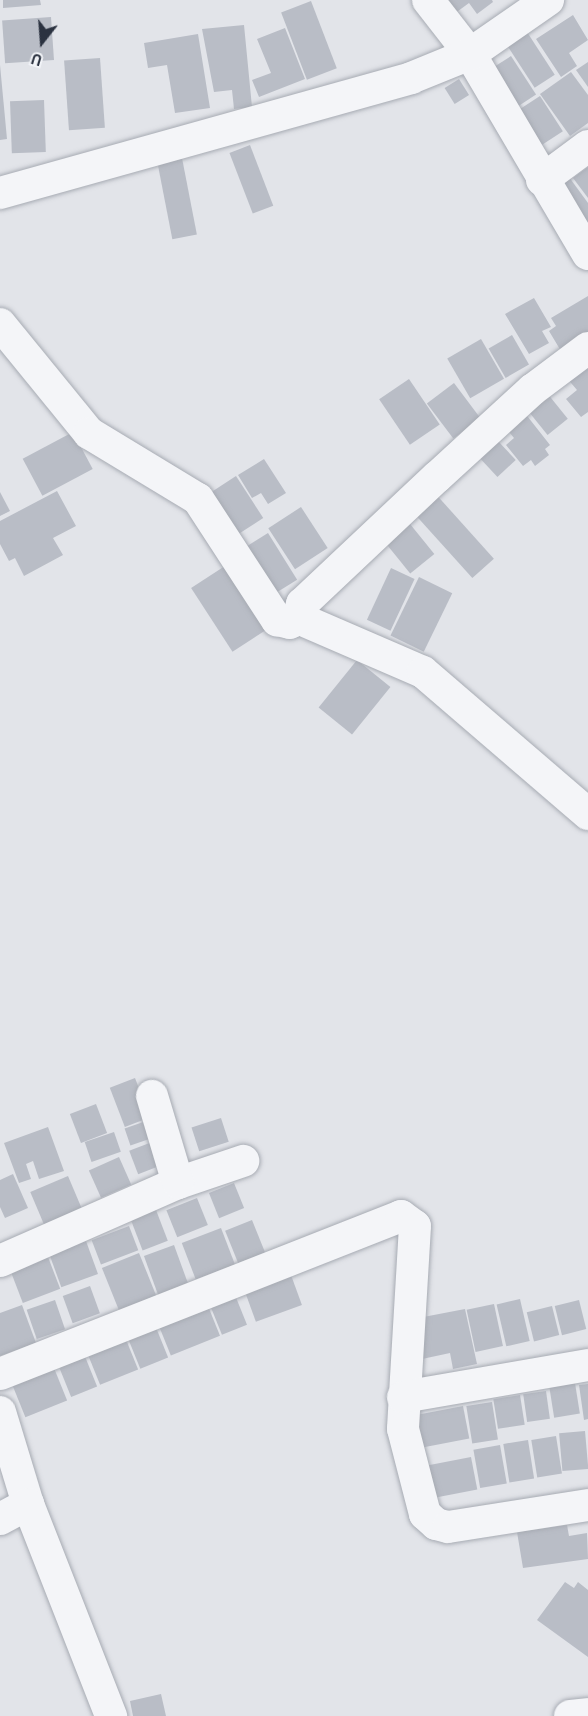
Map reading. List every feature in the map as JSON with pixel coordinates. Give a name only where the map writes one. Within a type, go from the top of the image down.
[{"type":"street","points":[[428,0],[470,54],[542,180],[588,254]]},
{"type":"street","points":[[0,193],[411,78],[470,54],[548,0]]},
{"type":"street","points":[[542,180],[588,146]]},
{"type":"street","points":[[0,324],[89,433],[198,499],[277,620],[290,623],[298,618],[302,604],[531,390],[588,348]]},
{"type":"street","points":[[298,618],[392,655],[423,672],[588,814]]},
{"type":"street","points":[[152,1096],[178,1183]]},
{"type":"street","points":[[0,1261],[178,1183],[243,1161]]},
{"type":"street","points":[[0,1374],[401,1216],[415,1226],[403,1397],[403,1429],[425,1514],[436,1524],[448,1527],[588,1505]]},
{"type":"street","points":[[403,1397],[588,1365]]},
{"type":"street","points":[[0,1412],[28,1504],[111,1716]]},
{"type":"street","points":[[0,1520],[28,1504]]},
{"type":"street","points":[[570,1716],[588,1714]]},
{"type":"building","points":[[3,0],[40,0],[41,5],[3,8]]},
{"type":"building","points":[[444,0],[492,0],[493,2],[477,14],[469,3],[454,14]]},
{"type":"building","points":[[311,1],[337,68],[307,80],[281,12]]},
{"type":"building","points":[[573,15],[588,40],[569,53],[577,66],[561,77],[536,39]]},
{"type":"building","points":[[51,17],[54,60],[5,63],[2,20]]},
{"type":"building","points":[[244,25],[252,107],[234,109],[232,90],[214,92],[202,29]]},
{"type":"building","points":[[285,28],[305,79],[259,97],[252,80],[271,73],[257,39]]},
{"type":"building","points":[[527,32],[555,75],[535,88],[507,45]]},
{"type":"building","points":[[198,34],[210,108],[175,113],[167,65],[148,68],[144,43]]},
{"type":"building","points":[[511,56],[536,95],[515,108],[490,70]]},
{"type":"building","points":[[100,58],[105,128],[69,130],[64,61]]},
{"type":"building","points":[[588,62],[588,87],[576,70]]},
{"type":"building","points":[[0,65],[7,139],[0,140]]},
{"type":"building","points":[[571,72],[588,95],[588,123],[570,136],[540,94]]},
{"type":"building","points":[[459,79],[469,95],[455,104],[445,88]]},
{"type":"building","points":[[540,96],[563,131],[540,146],[517,111]]},
{"type":"building","points":[[44,100],[46,152],[12,153],[10,101]]},
{"type":"building","points":[[250,145],[273,206],[253,214],[229,153]]},
{"type":"building","points":[[182,158],[197,235],[172,239],[157,163]]},
{"type":"building","points":[[588,167],[588,198],[573,178]]},
{"type":"building","points":[[569,177],[588,203],[588,233],[554,187]]},
{"type":"building","points":[[588,296],[588,335],[561,351],[549,331],[556,326],[551,318]]},
{"type":"building","points":[[534,298],[551,327],[542,331],[549,343],[529,354],[505,314]]},
{"type":"building","points":[[512,335],[529,364],[506,378],[489,348]]},
{"type":"building","points":[[481,339],[504,379],[470,398],[447,358]]},
{"type":"building","points":[[588,363],[588,412],[581,417],[566,399],[577,390],[566,377]]},
{"type":"building","points":[[409,379],[440,425],[410,445],[379,399]]},
{"type":"building","points":[[454,383],[480,418],[453,439],[427,403]]},
{"type":"building","points":[[547,393],[568,419],[548,435],[527,409]]},
{"type":"building","points":[[524,412],[550,445],[545,449],[549,455],[535,466],[531,460],[523,466],[506,445],[514,438],[505,427]]},
{"type":"building","points":[[73,432],[93,469],[42,496],[23,459]]},
{"type":"building","points":[[498,441],[516,460],[497,477],[480,458]]},
{"type":"building","points":[[264,459],[286,493],[268,504],[261,493],[252,498],[238,475]]},
{"type":"building","points":[[236,476],[263,518],[232,538],[205,496]]},
{"type":"building","points":[[57,491],[76,526],[53,538],[63,555],[24,576],[15,558],[9,561],[0,544],[0,521]]},
{"type":"building","points":[[433,491],[494,559],[472,578],[411,510]]},
{"type":"building","points":[[0,492],[10,511],[0,516]]},
{"type":"building","points":[[301,507],[328,548],[295,569],[268,528]]},
{"type":"building","points":[[406,519],[434,554],[410,573],[382,539]]},
{"type":"building","points":[[268,533],[297,580],[271,596],[242,549]]},
{"type":"building","points":[[228,564],[269,628],[232,652],[191,588]]},
{"type":"building","points":[[391,568],[415,579],[390,631],[367,620]]},
{"type":"building","points":[[419,577],[452,593],[424,652],[391,635]]},
{"type":"building","points":[[357,660],[390,687],[352,734],[319,707]]},
{"type":"building","points":[[135,1078],[150,1117],[125,1127],[110,1088]]},
{"type":"building","points":[[96,1104],[107,1133],[81,1143],[70,1114]]},
{"type":"building","points":[[221,1118],[229,1142],[199,1151],[192,1128]]},
{"type":"building","points":[[152,1119],[158,1136],[130,1145],[125,1128]]},
{"type":"building","points":[[48,1127],[64,1171],[39,1179],[33,1161],[26,1164],[31,1179],[19,1183],[4,1143]]},
{"type":"building","points":[[114,1132],[121,1152],[92,1162],[85,1142]]},
{"type":"building","points":[[160,1139],[169,1162],[138,1174],[129,1151]]},
{"type":"building","points":[[119,1157],[131,1184],[101,1198],[89,1170]]},
{"type":"building","points":[[13,1174],[28,1208],[5,1218],[0,1207],[0,1180]]},
{"type":"building","points":[[68,1176],[83,1212],[45,1228],[30,1192]]},
{"type":"building","points":[[234,1183],[244,1208],[219,1218],[209,1193]]},
{"type":"building","points":[[197,1198],[208,1225],[177,1237],[166,1210]]},
{"type":"building","points":[[156,1210],[168,1241],[143,1250],[131,1220]]},
{"type":"building","points":[[252,1220],[265,1252],[238,1263],[225,1231]]},
{"type":"building","points":[[129,1226],[138,1250],[101,1265],[92,1240]]},
{"type":"building","points":[[221,1228],[235,1264],[196,1279],[182,1243]]},
{"type":"building","points":[[86,1241],[98,1274],[61,1287],[49,1254]]},
{"type":"building","points":[[174,1245],[189,1286],[159,1297],[144,1256]]},
{"type":"building","points":[[139,1253],[156,1296],[119,1311],[102,1268]]},
{"type":"building","points":[[48,1257],[60,1289],[23,1303],[11,1271]]},
{"type":"building","points":[[291,1275],[302,1305],[256,1322],[245,1292]]},
{"type":"building","points":[[90,1286],[100,1313],[73,1323],[63,1296]]},
{"type":"building","points":[[235,1295],[247,1325],[222,1335],[210,1305]]},
{"type":"building","points":[[520,1299],[530,1341],[506,1346],[497,1304]]},
{"type":"building","points":[[55,1300],[65,1329],[37,1339],[27,1310]]},
{"type":"building","points":[[579,1300],[586,1329],[562,1335],[555,1306]]},
{"type":"building","points":[[494,1304],[503,1346],[476,1352],[467,1310]]},
{"type":"building","points":[[22,1305],[36,1343],[0,1356],[0,1313]]},
{"type":"building","points":[[208,1306],[220,1336],[171,1356],[159,1326]]},
{"type":"building","points":[[552,1306],[559,1335],[534,1341],[527,1312]]},
{"type":"building","points":[[465,1309],[477,1364],[453,1369],[450,1353],[422,1359],[413,1319]]},
{"type":"building","points":[[155,1325],[168,1357],[140,1369],[127,1336]]},
{"type":"building","points":[[125,1337],[138,1369],[100,1385],[87,1352]]},
{"type":"building","points":[[84,1354],[97,1386],[71,1397],[58,1364]]},
{"type":"building","points":[[54,1368],[67,1400],[25,1417],[12,1385]]},
{"type":"building","points":[[575,1383],[580,1414],[554,1418],[549,1387]]},
{"type":"building","points":[[588,1384],[588,1419],[584,1420],[579,1385]]},
{"type":"building","points":[[546,1391],[550,1419],[527,1422],[523,1394]]},
{"type":"building","points":[[520,1395],[525,1425],[498,1429],[493,1399]]},
{"type":"building","points":[[492,1402],[498,1440],[472,1444],[466,1406]]},
{"type":"building","points":[[463,1406],[469,1438],[421,1448],[415,1415]]},
{"type":"building","points":[[585,1431],[588,1469],[562,1471],[559,1433]]},
{"type":"building","points":[[556,1436],[562,1474],[537,1477],[531,1440]]},
{"type":"building","points":[[528,1440],[534,1479],[509,1482],[503,1444]]},
{"type":"building","points":[[500,1445],[507,1483],[480,1488],[473,1450]]},
{"type":"building","points":[[471,1457],[477,1489],[428,1499],[422,1467]]},
{"type":"building","points":[[567,1525],[569,1536],[587,1533],[588,1559],[523,1568],[517,1532]]},
{"type":"building","points":[[565,1582],[574,1588],[578,1582],[588,1590],[588,1657],[537,1620]]},
{"type":"building","points":[[161,1694],[166,1716],[133,1716],[130,1701]]}]
